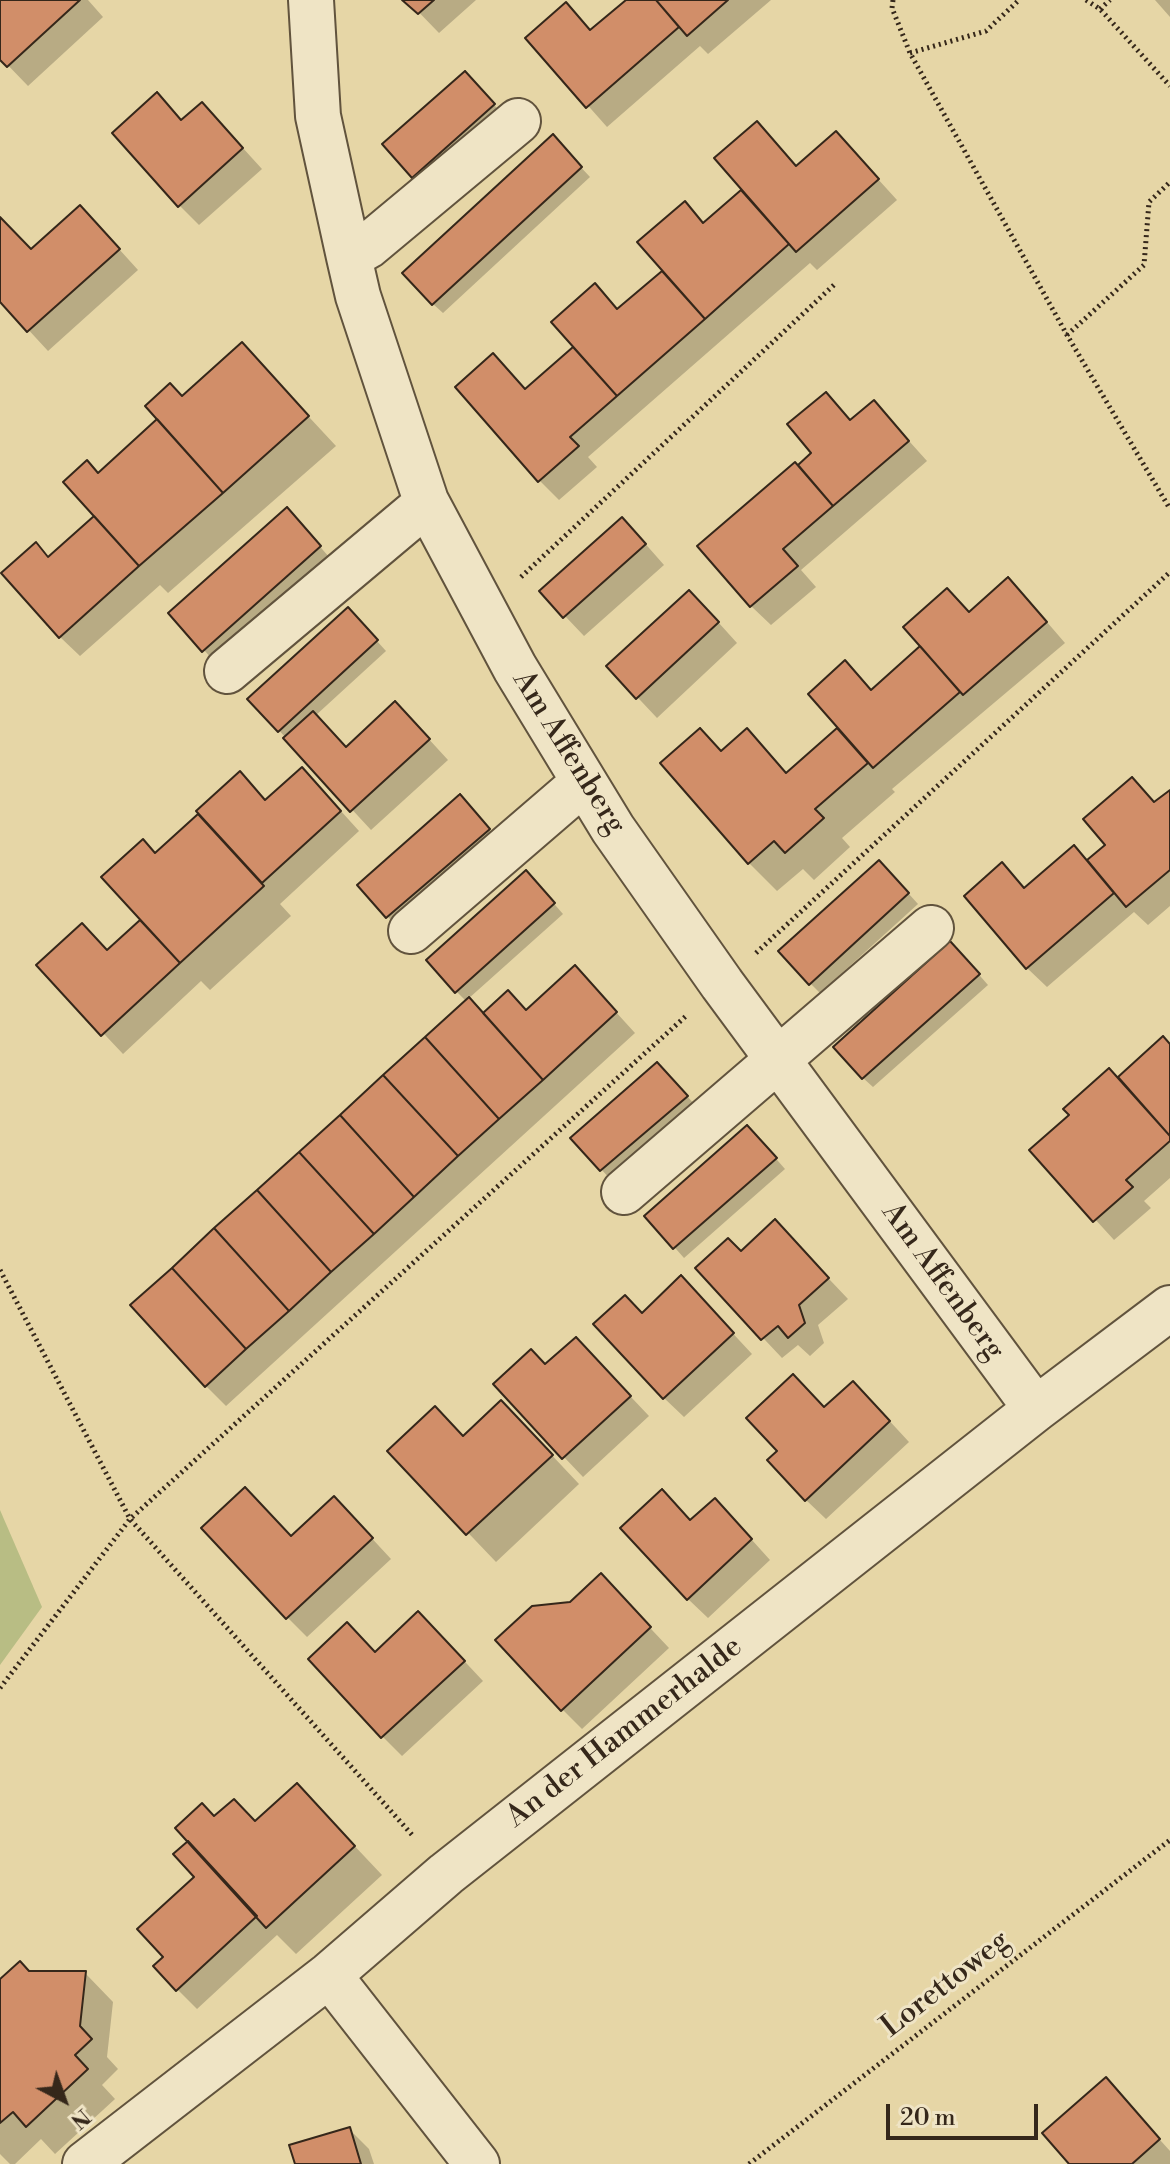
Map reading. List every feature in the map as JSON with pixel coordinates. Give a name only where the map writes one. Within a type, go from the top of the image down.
[{"type":"street","name":"Am Affenberg","points":[[311,0],[318,116],[349,257],[358,296],[427,503],[484,612],[584,782],[722,984],[1036,1409]]},
{"type":"street","points":[[349,257],[368,246],[518,121]]},
{"type":"street","points":[[227,671],[427,503]]},
{"type":"street","points":[[411,931],[584,782]]},
{"type":"street","points":[[624,1192],[931,928]]},
{"type":"street","name":"An der Hammerhalde","points":[[85,2164],[329,1975],[446,1874],[1036,1409],[1170,1308]]},
{"type":"street","points":[[329,1975],[477,2164]]},
{"type":"path","points":[[893,0],[892,8],[910,53],[1067,335],[1170,509]]},
{"type":"path","points":[[910,53],[986,31],[1019,0]]},
{"type":"path","points":[[1086,0],[1100,9],[1170,86]]},
{"type":"path","points":[[1100,9],[1110,0]]},
{"type":"path","points":[[1067,335],[1144,265],[1149,202],[1170,182]]},
{"type":"path","points":[[484,612],[836,283]]},
{"type":"path","points":[[0,1688],[130,1519],[722,984],[1170,572]]},
{"type":"path","points":[[0,1270],[130,1519],[446,1874]]},
{"type":"path","name":"Lorettoweg","points":[[749,2164],[1170,1840]]},
{"type":"green space","points":[[0,1510],[42,1607],[0,1665]]},
{"type":"building","points":[[0,0],[80,0],[7,67],[0,60]]},
{"type":"building","points":[[402,0],[434,0],[418,14]]},
{"type":"building","points":[[626,0],[656,0],[679,27],[586,108],[525,38],[566,2],[590,30]]},
{"type":"building","points":[[656,0],[728,0],[687,36]]},
{"type":"building","points":[[465,71],[495,104],[412,178],[382,144]]},
{"type":"building","points":[[157,92],[181,120],[202,102],[243,148],[178,207],[112,133]]},
{"type":"building","points":[[757,121],[796,166],[836,131],[879,179],[796,252],[714,158]]},
{"type":"building","points":[[553,134],[582,167],[432,305],[402,273]]},
{"type":"building","points":[[741,190],[789,244],[705,319],[637,242],[685,201],[703,223]]},
{"type":"building","points":[[80,205],[120,249],[27,332],[0,302],[0,217],[31,249]]},
{"type":"building","points":[[662,271],[705,319],[617,396],[551,322],[595,283],[617,309]]},
{"type":"building","points":[[242,342],[309,416],[223,493],[145,406],[170,383],[182,396]]},
{"type":"building","points":[[573,347],[617,396],[570,437],[579,446],[538,482],[455,387],[493,353],[525,389]]},
{"type":"building","points":[[826,392],[850,420],[874,400],[909,441],[833,506],[798,465],[811,453],[787,424]]},
{"type":"building","points":[[157,419],[223,493],[139,566],[63,482],[87,460],[98,473]]},
{"type":"building","points":[[795,462],[833,506],[783,549],[798,566],[750,607],[697,546]]},
{"type":"building","points":[[287,507],[321,546],[202,652],[168,613]]},
{"type":"building","points":[[94,516],[139,566],[59,638],[1,573],[36,542],[48,557]]},
{"type":"building","points":[[622,517],[646,544],[563,618],[539,591]]},
{"type":"building","points":[[1008,577],[1047,622],[963,695],[903,627],[947,588],[969,612]]},
{"type":"building","points":[[689,590],[719,622],[636,699],[606,666]]},
{"type":"building","points":[[348,607],[378,640],[278,732],[247,699]]},
{"type":"building","points":[[920,646],[960,692],[873,768],[808,694],[845,660],[871,690]]},
{"type":"building","points":[[395,701],[430,739],[350,812],[283,738],[313,711],[346,747]]},
{"type":"building","points":[[700,728],[721,751],[747,728],[786,773],[837,728],[868,763],[815,809],[824,818],[785,853],[774,841],[748,864],[660,763]]},
{"type":"building","points":[[302,767],[341,811],[262,883],[196,811],[240,771],[265,800]]},
{"type":"building","points":[[1132,777],[1154,802],[1170,790],[1170,870],[1126,907],[1087,860],[1105,845],[1083,819]]},
{"type":"building","points":[[460,794],[490,829],[386,918],[357,885]]},
{"type":"building","points":[[198,814],[264,886],[180,963],[101,877],[143,839],[155,853]]},
{"type":"building","points":[[1074,845],[1114,893],[1026,969],[964,896],[1002,862],[1024,888]]},
{"type":"building","points":[[879,860],[909,893],[809,985],[778,951]]},
{"type":"building","points":[[526,870],[555,903],[455,993],[426,960]]},
{"type":"building","points":[[140,920],[180,963],[101,1036],[36,965],[82,923],[107,950]]},
{"type":"building","points":[[950,941],[980,974],[862,1079],[833,1047]]},
{"type":"building","points":[[575,965],[617,1012],[543,1080],[483,1013],[508,990],[526,1010]]},
{"type":"building","points":[[469,997],[543,1080],[499,1119],[425,1037]]},
{"type":"building","points":[[1163,1036],[1170,1044],[1170,1136],[1118,1077]]},
{"type":"building","points":[[425,1037],[499,1119],[458,1156],[383,1075]]},
{"type":"building","points":[[657,1062],[688,1096],[600,1171],[570,1138]]},
{"type":"building","points":[[1109,1068],[1170,1136],[1170,1141],[1126,1180],[1133,1187],[1093,1222],[1029,1150],[1069,1115],[1063,1109]]},
{"type":"building","points":[[383,1075],[458,1156],[414,1197],[340,1115]]},
{"type":"building","points":[[340,1115],[414,1197],[374,1234],[299,1152]]},
{"type":"building","points":[[747,1125],[777,1158],[673,1249],[644,1216]]},
{"type":"building","points":[[299,1152],[374,1234],[331,1272],[257,1190]]},
{"type":"building","points":[[257,1190],[331,1272],[289,1311],[214,1228]]},
{"type":"building","points":[[775,1219],[829,1278],[799,1305],[805,1323],[788,1338],[778,1326],[761,1340],[695,1268],[728,1238],[741,1251]]},
{"type":"building","points":[[214,1228],[289,1311],[246,1349],[172,1268]]},
{"type":"building","points":[[172,1268],[246,1349],[205,1387],[130,1305]]},
{"type":"building","points":[[681,1275],[734,1333],[663,1399],[593,1324],[625,1295],[642,1313]]},
{"type":"building","points":[[576,1337],[631,1396],[562,1459],[493,1384],[531,1349],[545,1364]]},
{"type":"building","points":[[793,1374],[824,1407],[853,1381],[890,1421],[805,1501],[767,1460],[777,1451],[746,1418]]},
{"type":"building","points":[[501,1400],[553,1455],[466,1535],[387,1451],[435,1406],[463,1436]]},
{"type":"building","points":[[245,1487],[291,1536],[334,1496],[373,1538],[286,1619],[201,1528]]},
{"type":"building","points":[[662,1489],[690,1520],[715,1498],[752,1539],[687,1600],[620,1528]]},
{"type":"building","points":[[601,1573],[651,1627],[561,1711],[495,1640],[532,1606],[570,1602]]},
{"type":"building","points":[[418,1611],[465,1661],[381,1738],[308,1659],[347,1622],[375,1652]]},
{"type":"building","points":[[297,1783],[355,1846],[266,1928],[175,1828],[202,1803],[214,1816],[234,1799],[255,1821]]},
{"type":"building","points":[[188,1841],[257,1916],[176,1991],[153,1966],[163,1957],[137,1929],[194,1877],[173,1854]]},
{"type":"building","points":[[20,1961],[29,1971],[86,1971],[80,2026],[92,2039],[75,2055],[88,2069],[26,2127],[13,2112],[0,2123],[0,1979]]},
{"type":"building","points":[[1106,2077],[1160,2139],[1132,2164],[1069,2164],[1042,2133]]},
{"type":"building","points":[[350,2127],[361,2164],[295,2164],[289,2145]]}]
